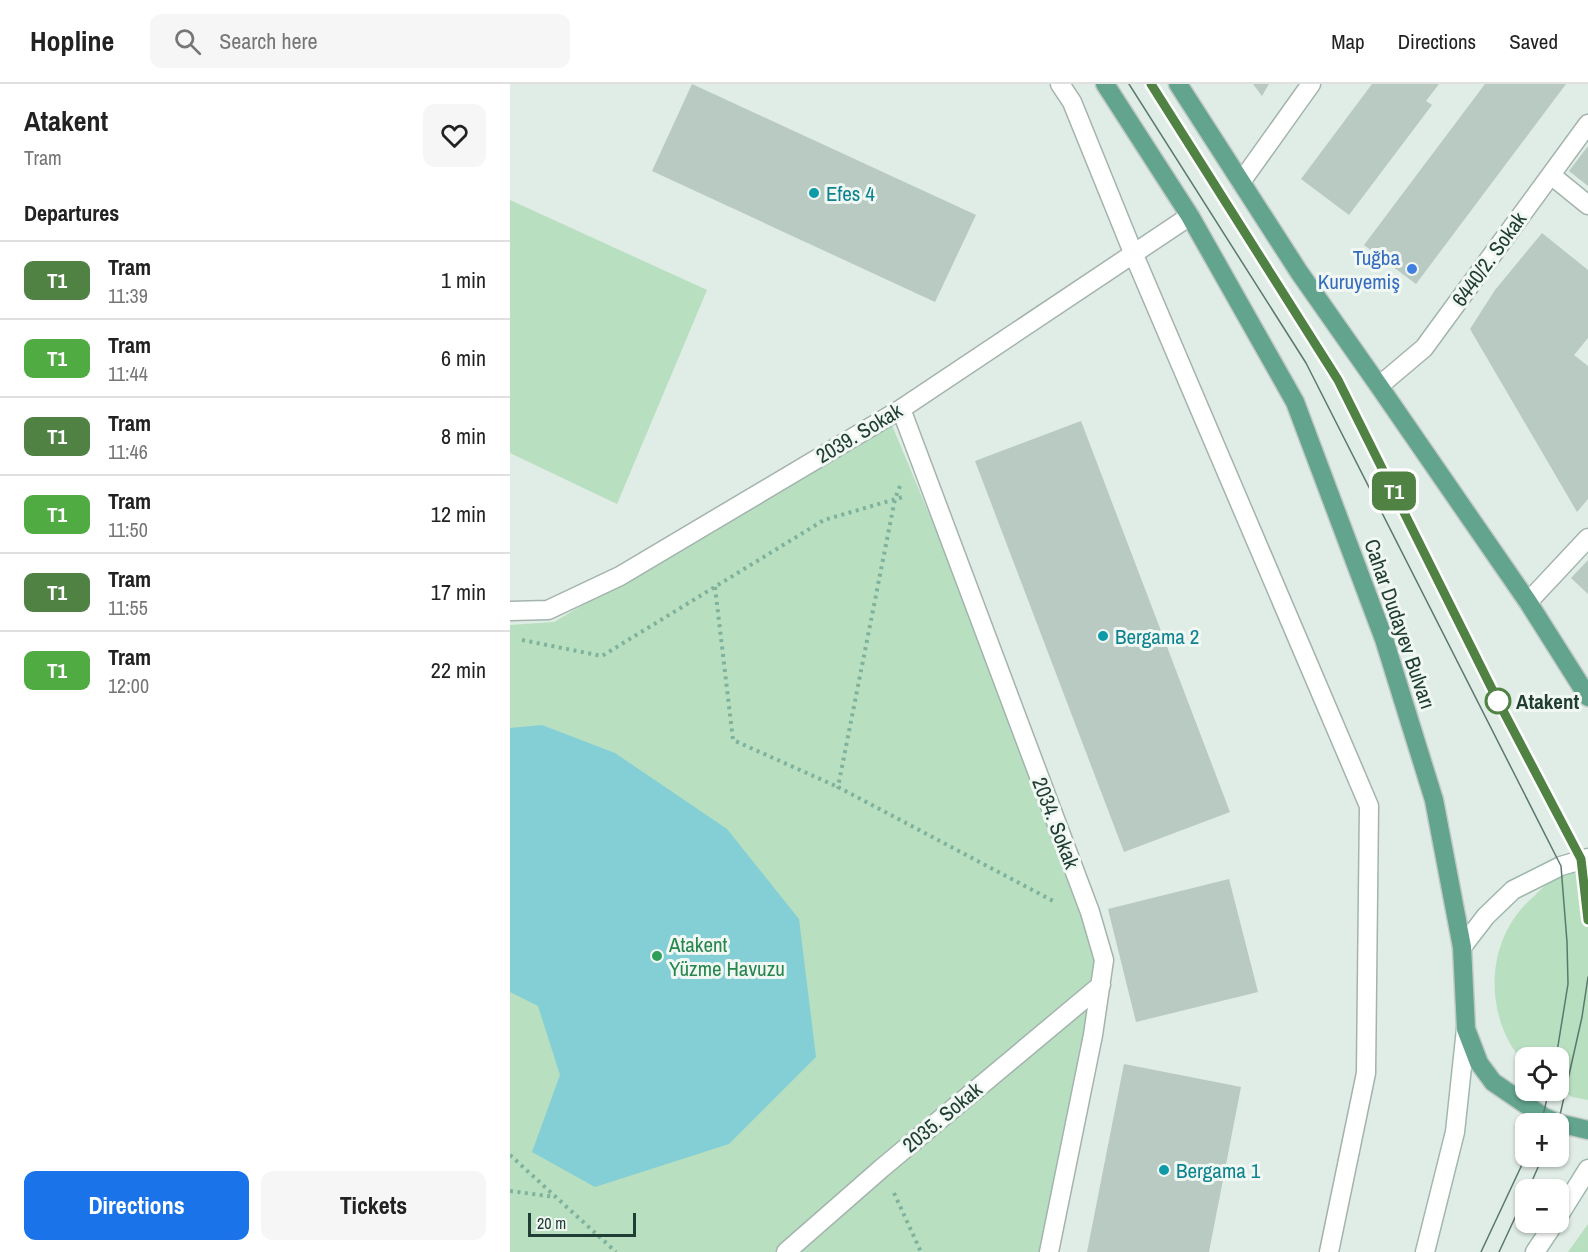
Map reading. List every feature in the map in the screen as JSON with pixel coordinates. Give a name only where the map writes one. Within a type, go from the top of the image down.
[{"type":"main road","name":"Cahar Dudayev Bulvarı","points":[[1106,84],[1190,216],[1295,402],[1384,639],[1434,800],[1462,947],[1466,1029],[1479,1063],[1493,1082],[1544,1117],[1588,1130]]},
{"type":"main road","points":[[1178,84],[1299,272],[1528,602],[1588,697]]},
{"type":"street","points":[[1060,84],[1072,102],[1134,255],[1369,806],[1366,1073],[1329,1252]]},
{"type":"street","points":[[1241,182],[1311,84]]},
{"type":"street","name":"6440/2. Sokak","points":[[1379,386],[1424,348],[1588,124]]},
{"type":"street","points":[[1551,175],[1588,205]]},
{"type":"street","name":"2039. Sokak","points":[[510,611],[548,610],[620,576],[901,409],[1190,216]]},
{"type":"street","name":"2034. Sokak","points":[[901,409],[1090,912],[1104,960],[1093,1035],[1049,1252]]},
{"type":"street","points":[[1528,602],[1588,538]]},
{"type":"street","points":[[1462,947],[1486,916],[1512,890],[1561,866],[1588,858]]},
{"type":"street","name":"2035. Sokak","points":[[786,1252],[882,1168],[1101,985]]},
{"type":"street","points":[[1425,1252],[1455,1131],[1466,1029]]},
{"type":"street","points":[[1569,1199],[1588,1169]]},
{"type":"street","points":[[1535,1252],[1548,1233]]},
{"type":"path","points":[[838,787],[895,499],[914,446]]},
{"type":"path","points":[[522,640],[602,656],[824,520],[915,492]]},
{"type":"path","points":[[715,587],[733,740],[838,787],[1057,903]]},
{"type":"path","points":[[510,1155],[616,1252]]},
{"type":"path","points":[[882,1168],[921,1252]]},
{"type":"path","points":[[510,1191],[556,1197]]},
{"type":"green space","points":[[510,200],[707,290],[617,504],[510,453]]},
{"type":"green space","points":[[891,423],[966,602],[1064,860],[1073,893],[1099,966],[1041,1252],[510,1252],[510,625],[554,622]]},
{"type":"green space","points":[[1582,869],[1588,869],[1588,1100],[1569,1095],[1569,1047],[1515,1047],[1515,1050],[1502,1025],[1496,1003],[1497,958],[1504,936],[1516,916],[1531,899],[1546,885]]},
{"type":"green space","points":[[1588,1224],[1588,1252],[1568,1252]]},
{"type":"water","name":"Atakent Yüzme Havuzu","points":[[542,725],[615,753],[727,829],[799,919],[816,1057],[729,1144],[595,1187],[532,1152],[560,1075],[538,1006],[510,992],[510,728]]},
{"type":"building","name":"Efes 4","points":[[692,84],[976,215],[935,302],[652,171]]},
{"type":"building","points":[[1253,84],[1269,84],[1262,96]]},
{"type":"building","points":[[1372,84],[1439,84],[1426,101],[1432,105],[1349,215],[1301,179]]},
{"type":"building","points":[[1485,84],[1566,84],[1416,284],[1364,245]]},
{"type":"building","points":[[1588,146],[1588,186],[1569,171]]},
{"type":"building","points":[[1542,233],[1588,270],[1588,338],[1574,355],[1588,366],[1588,499],[1577,512],[1470,329],[1495,290]]},
{"type":"building","name":"Bergama 2","points":[[1081,421],[1230,812],[1124,852],[975,461]]},
{"type":"building","points":[[1588,560],[1588,594],[1571,578]]},
{"type":"building","points":[[1229,879],[1258,992],[1136,1022],[1108,909]]},
{"type":"building","name":"Bergama 1","points":[[1124,1064],[1241,1087],[1209,1252],[1087,1252]]},
{"type":"tram line","points":[[1129,84],[1306,363],[1561,866],[1568,984],[1558,1047]]},
{"type":"tram line","points":[[1151,84],[1338,380],[1499,703],[1581,859],[1588,920]]},
{"type":"tram line","name":"T1","points":[[1151,84],[1338,380],[1499,703],[1581,859],[1588,920]]},
{"type":"tram line","points":[[1560,1113],[1582,1017],[1588,977]]},
{"type":"tram line","points":[[1544,1113],[1546,1101]]},
{"type":"tram line","points":[[1481,1252],[1521,1167]]},
{"type":"tram line","points":[[1533,1179],[1538,1167]]},
{"type":"tram line","points":[[1499,1252],[1515,1218]]},
{"type":"place","name":"Efes 4","points":[[814,193]]},
{"type":"place","name":"Tuğba Kuruyemiş","points":[[1412,269]]},
{"type":"place","name":"Bergama 2","points":[[1103,636]]},
{"type":"place","name":"Atakent","points":[[1498,701]]},
{"type":"place","name":"Atakent Yüzme Havuzu","points":[[657,956]]},
{"type":"place","name":"Bergama 1","points":[[1164,1170]]}]
